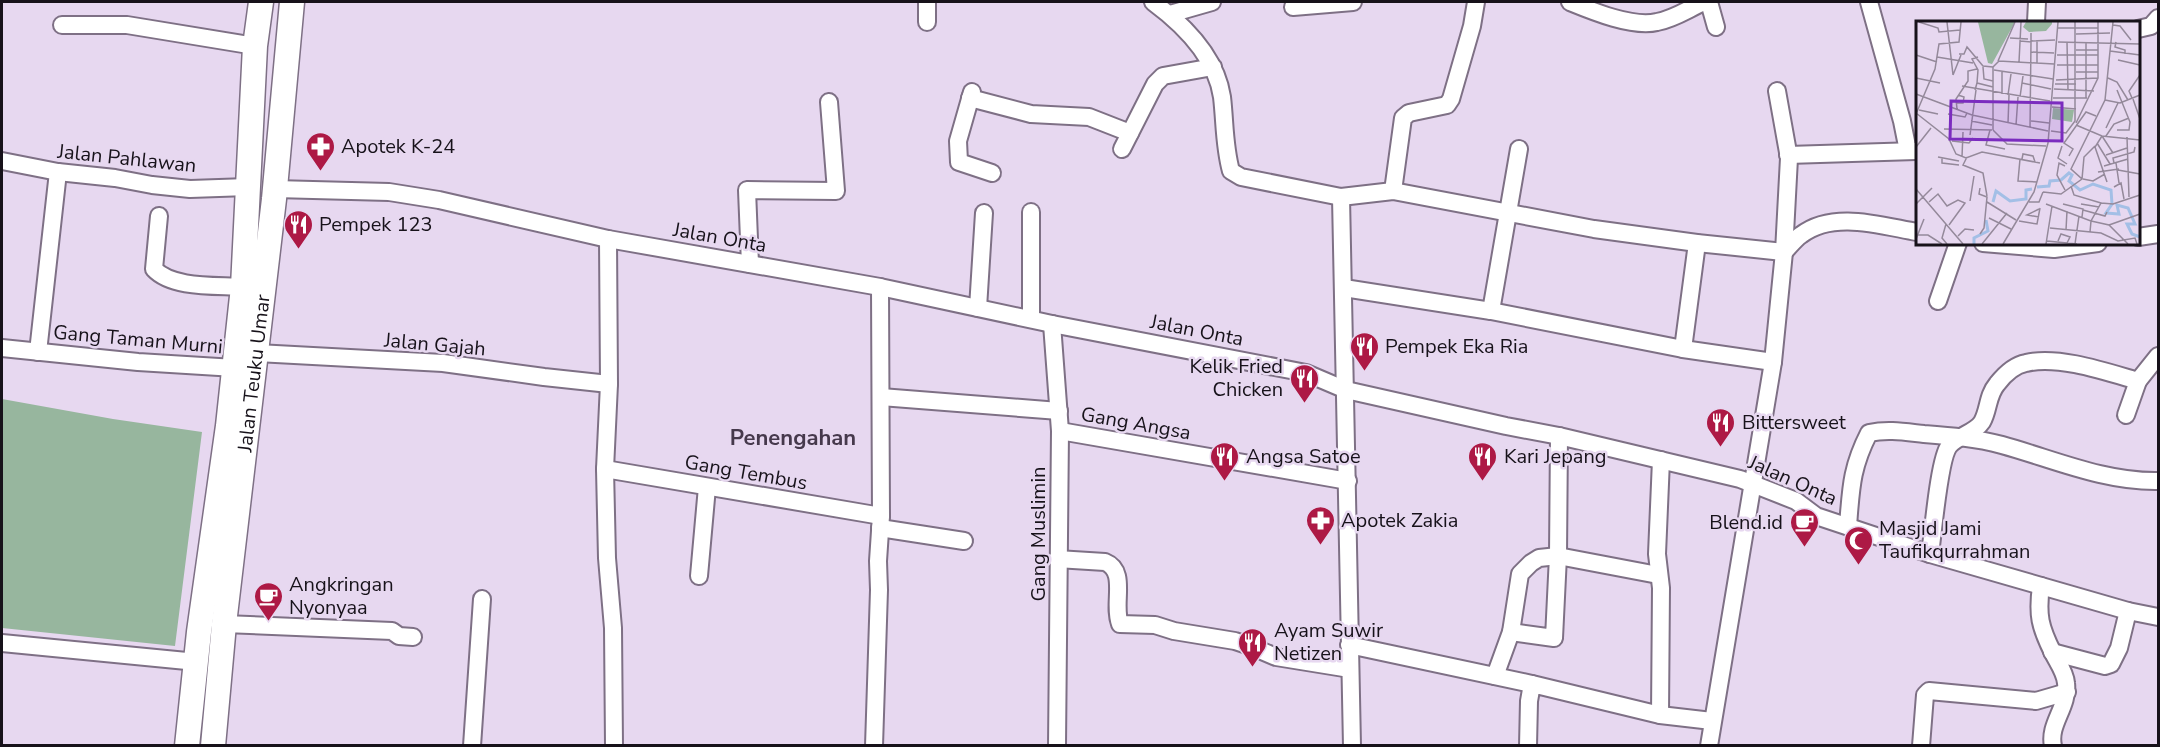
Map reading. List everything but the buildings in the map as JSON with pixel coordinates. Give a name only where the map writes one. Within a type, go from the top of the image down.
[{"type":"highway","name":"Jalan Teuku Umar","points":[[238,425],[235,368],[243,287],[255,46],[260,9]]},
{"type":"highway","name":"Jalan Teuku Umar","points":[[213,746],[213,622],[238,425],[257,353],[291,10]]},
{"type":"highway","name":"Jalan Teuku Umar","points":[[187,746],[197,662],[213,622]]},
{"type":"street","points":[[927,2],[927,22]]},
{"type":"street","points":[[1153,2],[1170,14],[1209,58],[1221,94],[1226,151],[1231,171],[1241,177],[1255,182],[1341,197],[1393,191],[1594,229],[1784,252]]},
{"type":"street","points":[[1170,14],[1212,2]]},
{"type":"street","points":[[1293,8],[1353,2]]},
{"type":"street","points":[[1393,191],[1403,118],[1409,113],[1447,105],[1451,99],[1472,26],[1476,2]]},
{"type":"street","points":[[1570,2],[1614,17],[1655,23],[1679,15],[1704,2]]},
{"type":"street","points":[[1709,2],[1716,27]]},
{"type":"street","points":[[1788,155],[1912,151],[1869,2]]},
{"type":"street","points":[[2036,21],[2037,2]]},
{"type":"street","points":[[2139,29],[2151,26],[2158,18]]},
{"type":"street","points":[[62,25],[127,25],[255,46]]},
{"type":"street","points":[[1122,148],[1155,84],[1163,76],[1213,67]]},
{"type":"street","points":[[1709,746],[1773,362],[1784,252],[1788,155],[1777,91]]},
{"type":"street","points":[[992,173],[958,162],[958,141],[971,95],[1031,114],[1089,117],[1130,133]]},
{"type":"street","points":[[750,264],[747,190],[836,191],[829,102]]},
{"type":"street","points":[[1491,311],[1519,148]]},
{"type":"street","name":"Jalan Pahlawan","points":[[2,161],[58,172],[190,189],[248,187]]},
{"type":"street","name":"Gang Taman Murni","points":[[38,352],[58,172]]},
{"type":"street","name":"Jalan Onta","points":[[275,189],[389,192],[439,200],[608,239],[880,287],[1052,324],[1306,373],[1346,390],[1559,436],[1740,479],[1796,501],[1816,516],[1930,554],[2128,611],[2158,617]]},
{"type":"street","points":[[1341,197],[1352,746]]},
{"type":"street","points":[[1031,212],[1031,319]]},
{"type":"street","points":[[978,308],[984,213]]},
{"type":"street","points":[[159,216],[154,269],[162,277],[180,283],[243,287]]},
{"type":"street","points":[[1784,252],[1801,234],[1833,222],[1862,223],[1916,232]]},
{"type":"street","points":[[2139,237],[2158,234]]},
{"type":"street","points":[[608,239],[609,384],[605,469],[607,550],[613,628],[614,746]]},
{"type":"street","points":[[1683,349],[1697,243]]},
{"type":"street","points":[[1938,301],[1958,244]]},
{"type":"street","points":[[2003,244],[2054,249],[2091,244]]},
{"type":"street","points":[[874,746],[881,522],[880,287]]},
{"type":"street","points":[[1344,288],[1491,311],[1683,349],[1773,362]]},
{"type":"street","name":"Gang Muslimin","points":[[1052,324],[1060,432],[1057,746]]},
{"type":"street","name":"Gang Taman Murni","points":[[2,348],[138,363],[235,368]]},
{"type":"street","name":"Jalan Gajah","points":[[257,353],[443,363],[554,379],[609,384]]},
{"type":"street","points":[[2126,415],[2138,381],[2158,356]]},
{"type":"street","points":[[1930,554],[1942,466],[1948,447],[1981,424],[1989,398],[2007,373],[2025,363],[2048,362],[2070,364],[2138,381]]},
{"type":"street","points":[[881,397],[1059,411]]},
{"type":"street","points":[[1848,526],[1853,472],[1869,434],[1883,430],[1961,437],[1999,445],[2076,468],[2122,478],[2158,481]]},
{"type":"street","name":"Gang Angsa","points":[[1060,432],[1348,481]]},
{"type":"street","points":[[1511,632],[1553,639],[1558,556],[1559,436]]},
{"type":"street","points":[[1660,715],[1661,588],[1658,575],[1661,460]]},
{"type":"street","name":"Gang Tembus","points":[[605,469],[707,487],[964,541]]},
{"type":"street","points":[[699,576],[707,487]]},
{"type":"street","points":[[1495,676],[1511,632],[1520,573],[1531,562],[1539,558],[1558,556],[1658,575]]},
{"type":"street","points":[[1058,559],[1112,564],[1118,573],[1116,602],[1120,624],[1155,625],[1174,631],[1234,641],[1276,657],[1350,669]]},
{"type":"street","points":[[2041,586],[2039,618],[2052,652],[2065,675],[2067,692],[2052,735],[2053,746]]},
{"type":"street","points":[[472,746],[482,599]]},
{"type":"street","points":[[2052,652],[2105,666],[2111,664],[2119,648],[2128,611]]},
{"type":"street","points":[[213,622],[392,631],[399,636],[413,637]]},
{"type":"street","points":[[2,643],[197,662]]},
{"type":"street","points":[[1349,645],[1532,684],[1660,715],[1712,721]]},
{"type":"street","points":[[1528,746],[1529,701],[1532,684]]},
{"type":"street","points":[[1922,746],[1925,695],[1929,691],[2036,701],[2067,692]]},
{"type":"green space","points":[[2,399],[202,432],[175,646],[2,628]]},
{"type":"place","name":"Apotek K-24","points":[[320,172]]},
{"type":"place","name":"Pempek 123","points":[[298,250]]},
{"type":"place","name":"Pempek Eka Ria","points":[[1364,372]]},
{"type":"place","name":"Kelik Fried Chicken","points":[[1304,404]]},
{"type":"place","name":"Bittersweet","points":[[1721,448]]},
{"type":"place","name":"Angsa Satoe","points":[[1225,482]]},
{"type":"place","name":"Kari Jepang","points":[[1483,482]]},
{"type":"place","name":"Apotek Zakia","points":[[1320,546]]},
{"type":"place","name":"Blend.id","points":[[1804,548]]},
{"type":"place","name":"Masjid Jami Taufikqurrahman","points":[[1858,566]]},
{"type":"place","name":"Angkringan Nyonyaa","points":[[268,622]]},
{"type":"place","name":"Ayam Suwir Netizen","points":[[1253,668]]},
{"type":"district","name":"Penengahan","points":[[793,437]]}]
